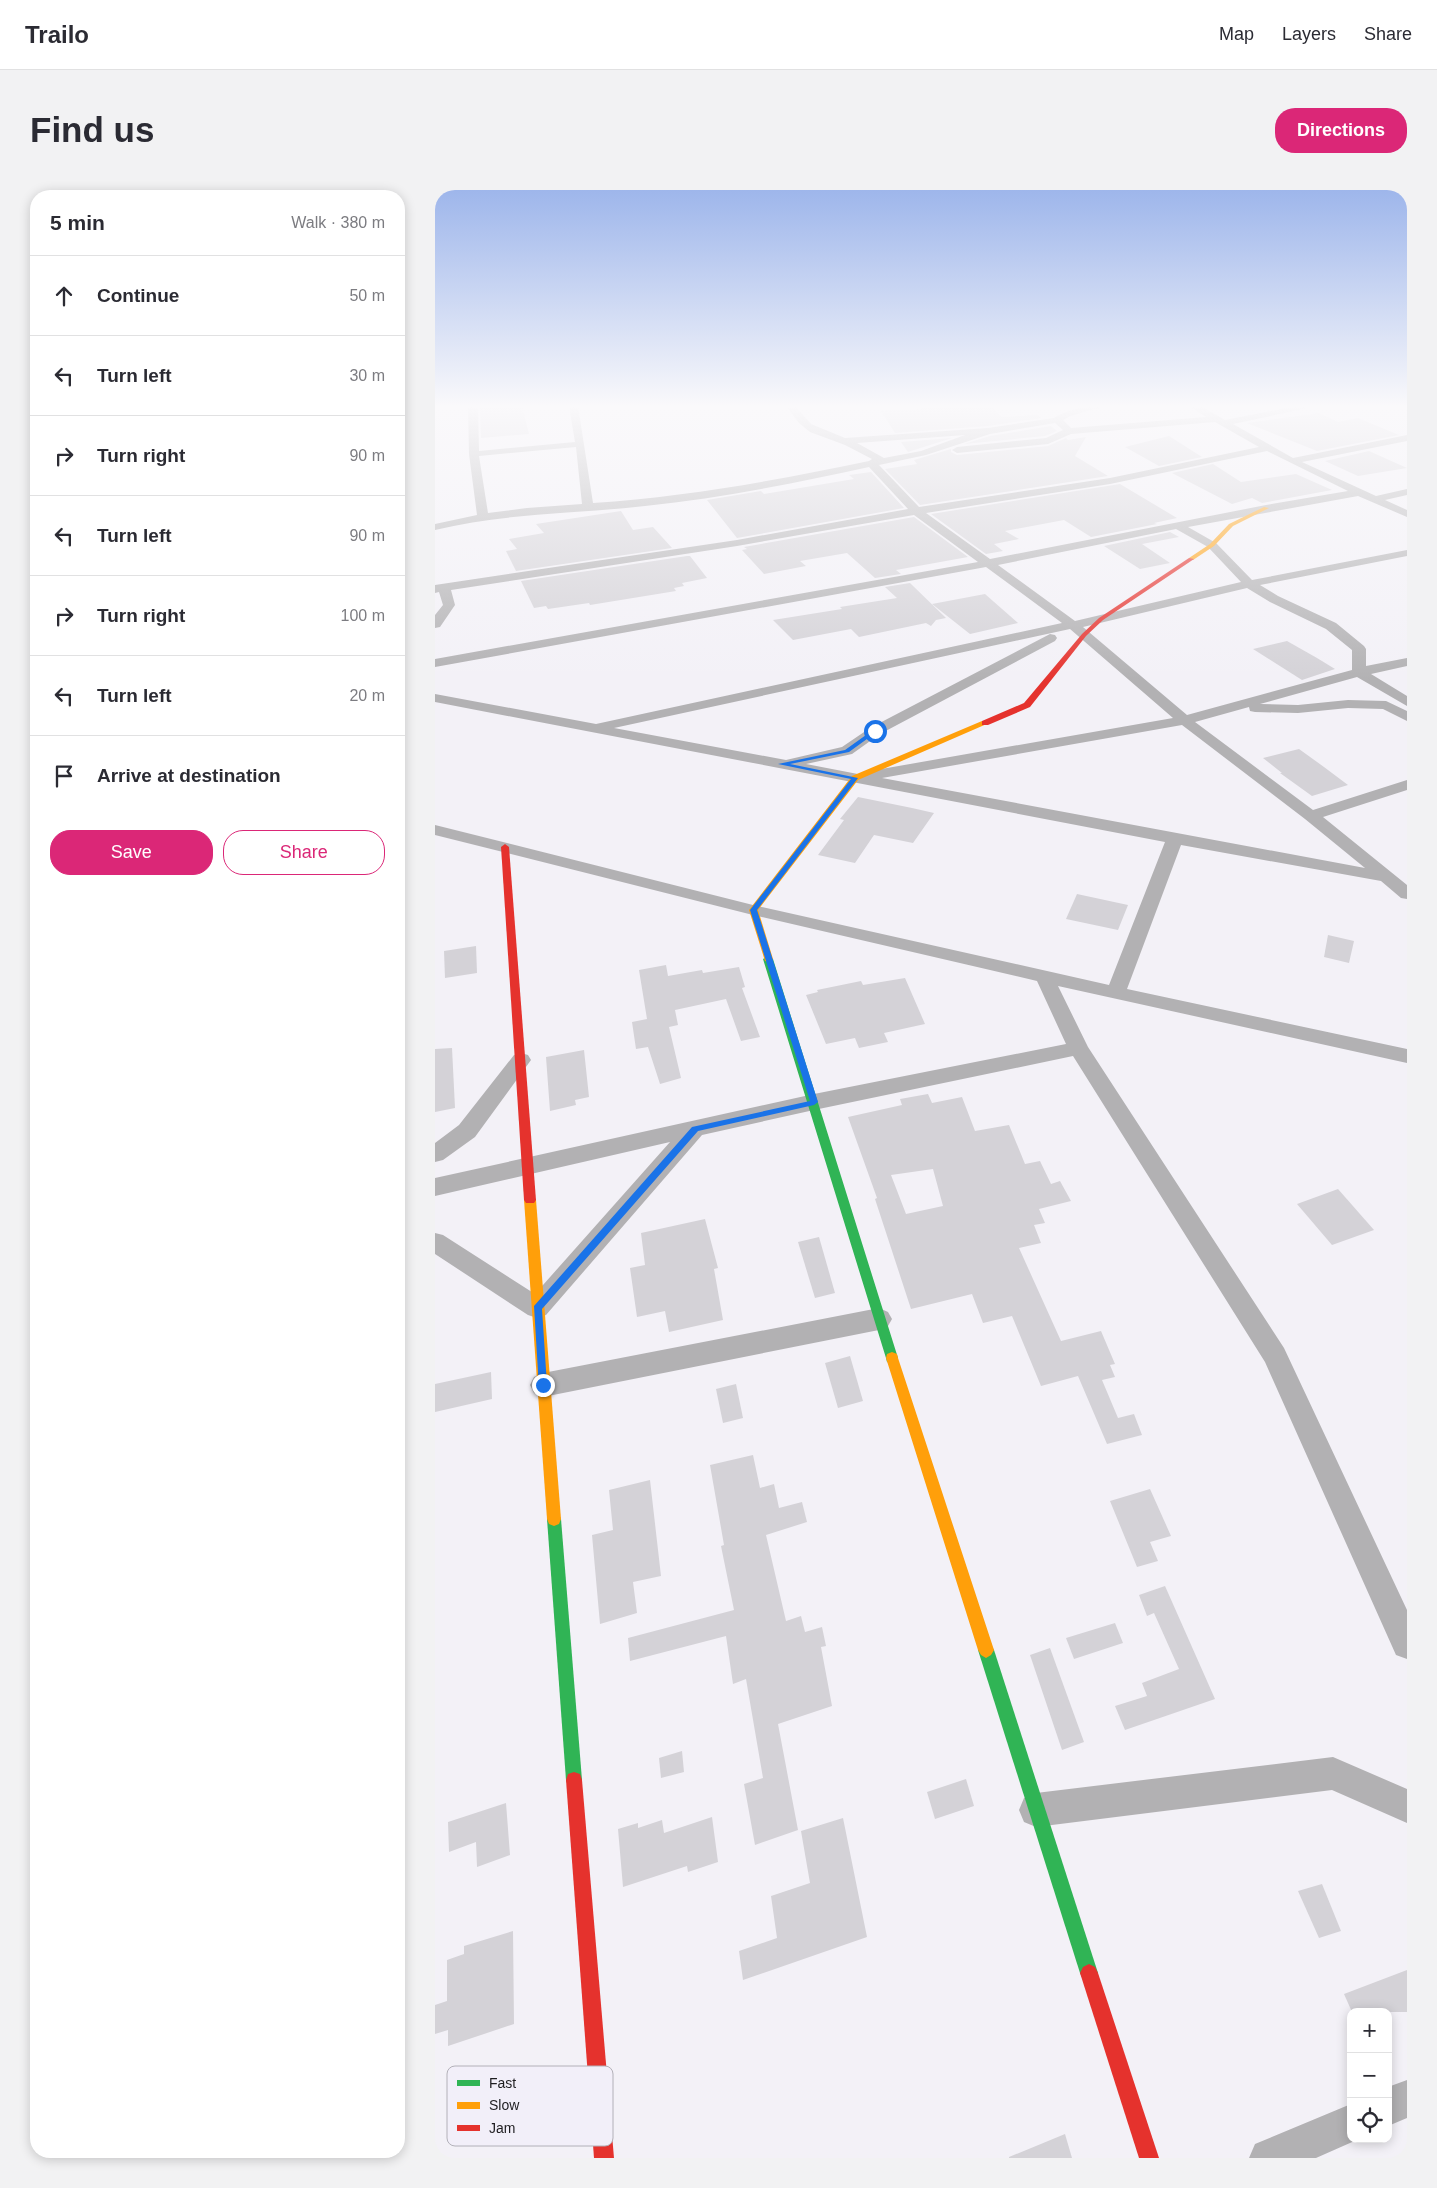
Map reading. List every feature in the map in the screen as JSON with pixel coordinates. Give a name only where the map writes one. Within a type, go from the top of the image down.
[{"type":"street","points":[[480,498],[483,517]]},
{"type":"street","points":[[587,498],[588,505]]},
{"type":"street","points":[[435,527],[483,517],[527,511],[588,505],[646,503],[684,498]]},
{"type":"street","points":[[904,498],[916,511],[1073,625],[1185,720],[1311,816],[1407,894]]},
{"type":"street","points":[[435,624],[449,605],[440,588],[737,543],[916,511],[1004,498]]},
{"type":"street","points":[[435,664],[989,563],[1326,498]]},
{"type":"street","points":[[1375,499],[1380,498]]},
{"type":"street","points":[[1375,499],[1407,514]]},
{"type":"street","points":[[753,910],[855,778],[1027,705],[1084,635],[1101,619],[1212,545],[1231,525],[1266,508]]},
{"type":"street","points":[[1179,526],[1212,545],[1249,584],[1274,599],[1331,626],[1359,649],[1359,672]]},
{"type":"street","points":[[592,728],[1101,619],[1249,584],[1407,553]]},
{"type":"street","points":[[781,764],[847,751],[875,731],[1073,625]]},
{"type":"street","points":[[855,778],[957,762],[1185,720],[1359,672],[1407,662]]},
{"type":"street","points":[[1359,672],[1407,702]]},
{"type":"street","points":[[435,698],[1175,839],[1385,877]]},
{"type":"street","points":[[1234,707],[1298,709],[1348,704],[1386,705],[1407,717]]},
{"type":"street","points":[[1311,816],[1407,785]]},
{"type":"street","points":[[435,830],[753,910],[1043,977],[1407,1056]]},
{"type":"street","points":[[1116,993],[1175,839]]},
{"type":"street","points":[[505,847],[529,1166],[537,1308],[597,2066]]},
{"type":"street","points":[[753,910],[814,1102],[879,1319],[1149,2158]]},
{"type":"street","points":[[1043,977],[1078,1048],[1275,1356],[1407,1644]]},
{"type":"street","points":[[435,1187],[814,1102],[1078,1048]]},
{"type":"street","points":[[435,1154],[467,1130],[521,1060]]},
{"type":"street","points":[[537,1308],[695,1129]]},
{"type":"street","points":[[435,1242],[537,1308]]},
{"type":"street","points":[[543,1385],[879,1319]]},
{"type":"street","points":[[1036,1810],[1333,1774],[1407,1806]]},
{"type":"street","points":[[1392,2105],[1407,2099]]},
{"type":"street","points":[[1269,2158],[1347,2125]]},
{"type":"building","points":[[720,498],[895,498],[904,508],[737,538],[707,500]]},
{"type":"building","points":[[913,498],[966,498],[920,505]]},
{"type":"building","points":[[1033,498],[1143,498],[1177,518],[1154,523],[1157,524],[1091,537],[1064,520],[1005,531],[1019,539],[994,544],[1003,551],[986,554],[931,514]]},
{"type":"building","points":[[1220,498],[1290,498],[1262,503],[1252,498],[1232,504]]},
{"type":"building","points":[[621,511],[633,530],[653,527],[672,548],[516,571],[506,551],[517,549],[509,539],[544,533],[536,524]]},
{"type":"building","points":[[914,517],[968,557],[896,570],[901,574],[875,578],[847,553],[800,561],[806,566],[764,574],[742,550],[747,549],[744,547]]},
{"type":"building","points":[[1170,532],[1179,537],[1142,544],[1170,563],[1140,569],[1104,546]]},
{"type":"building","points":[[690,556],[707,578],[682,583],[684,586],[674,588],[676,591],[590,605],[589,603],[548,609],[546,606],[534,608],[521,581]]},
{"type":"building","points":[[910,583],[946,618],[936,620],[931,626],[926,623],[859,637],[851,629],[793,640],[773,620],[897,598],[885,587]]},
{"type":"building","points":[[985,594],[1018,623],[970,634],[932,604]]},
{"type":"building","points":[[1287,641],[1335,669],[1302,680],[1253,649]]},
{"type":"building","points":[[1299,749],[1348,785],[1312,796],[1263,758]]},
{"type":"building","points":[[858,797],[934,813],[913,843],[874,835],[855,863],[818,855],[844,820],[840,819]]},
{"type":"building","points":[[1077,894],[1128,905],[1118,930],[1066,919]]},
{"type":"building","points":[[1328,935],[1354,941],[1349,963],[1324,957]]},
{"type":"building","points":[[476,946],[477,973],[445,978],[444,951]]},
{"type":"building","points":[[666,965],[668,976],[702,970],[703,973],[739,967],[745,987],[742,988],[760,1037],[741,1041],[726,999],[675,1010],[678,1025],[669,1027],[681,1078],[660,1084],[648,1047],[636,1049],[632,1022],[647,1019],[639,970]]},
{"type":"building","points":[[905,978],[925,1024],[884,1033],[888,1042],[859,1048],[855,1038],[826,1044],[806,995],[818,992],[817,990],[861,981],[863,985]]},
{"type":"building","points":[[452,1048],[455,1108],[435,1112],[435,1049]]},
{"type":"building","points":[[584,1050],[589,1097],[575,1100],[576,1105],[550,1111],[546,1057]]},
{"type":"building","points":[[928,1094],[932,1103],[962,1097],[975,1131],[1009,1125],[1025,1164],[1040,1161],[1051,1184],[1060,1181],[1071,1201],[1039,1209],[1045,1223],[1034,1225],[1041,1243],[1019,1248],[1061,1341],[1101,1331],[1115,1364],[1110,1365],[1115,1377],[1102,1380],[1118,1418],[1134,1414],[1142,1435],[1107,1444],[1078,1376],[1041,1386],[1012,1316],[983,1323],[972,1294],[911,1309],[875,1199],[877,1198],[848,1117],[902,1105],[900,1099]],"holes":[[[933,1169],[943,1206],[906,1214],[891,1175]]]},
{"type":"building","points":[[1338,1189],[1374,1230],[1332,1245],[1297,1204]]},
{"type":"building","points":[[705,1219],[718,1268],[714,1269],[723,1320],[669,1332],[665,1311],[637,1317],[630,1268],[645,1265],[641,1233]]},
{"type":"building","points":[[819,1237],[835,1293],[815,1298],[798,1242]]},
{"type":"building","points":[[850,1356],[863,1401],[838,1408],[825,1363]]},
{"type":"building","points":[[491,1372],[492,1399],[435,1412],[435,1384]]},
{"type":"building","points":[[736,1384],[743,1418],[723,1423],[716,1389]]},
{"type":"building","points":[[753,1455],[760,1488],[774,1484],[779,1508],[802,1502],[807,1522],[766,1535],[786,1621],[801,1616],[805,1632],[822,1627],[826,1646],[821,1647],[832,1706],[778,1724],[798,1830],[755,1845],[744,1784],[763,1778],[746,1679],[733,1684],[726,1636],[630,1661],[628,1638],[734,1610],[721,1546],[724,1545],[710,1465]]},
{"type":"building","points":[[650,1480],[661,1576],[633,1582],[637,1613],[600,1624],[592,1535],[613,1530],[609,1490]]},
{"type":"building","points":[[1150,1489],[1171,1536],[1150,1542],[1158,1561],[1137,1567],[1110,1501]]},
{"type":"building","points":[[1165,1586],[1215,1699],[1125,1730],[1115,1706],[1147,1696],[1142,1683],[1179,1669],[1154,1613],[1147,1616],[1139,1595]]},
{"type":"building","points":[[1115,1623],[1123,1643],[1074,1659],[1066,1638]]},
{"type":"building","points":[[1050,1648],[1084,1742],[1062,1750],[1030,1655]]},
{"type":"building","points":[[682,1751],[684,1772],[661,1778],[659,1758]]},
{"type":"building","points":[[966,1779],[974,1806],[935,1819],[927,1792]]},
{"type":"building","points":[[506,1803],[510,1855],[477,1867],[476,1842],[449,1852],[448,1822]]},
{"type":"building","points":[[712,1817],[718,1862],[688,1872],[687,1866],[623,1887],[618,1829],[638,1823],[638,1828],[662,1820],[664,1833]]},
{"type":"building","points":[[843,1818],[867,1937],[743,1980],[739,1951],[777,1938],[771,1896],[810,1883],[801,1831]]},
{"type":"building","points":[[1322,1884],[1341,1931],[1319,1938],[1298,1891]]},
{"type":"building","points":[[513,1931],[514,2024],[448,2046],[448,2030],[435,2034],[435,2005],[447,2001],[447,1960],[464,1954],[464,1946]]},
{"type":"building","points":[[1407,1970],[1407,2012],[1392,2012],[1392,2008],[1350,2008],[1344,1994]]},
{"type":"building","points":[[1065,2134],[1072,2158],[1009,2158],[1009,2157]]},
{"type":"traffic: fast","points":[[768,959],[892,1358]]},
{"type":"traffic: fast","points":[[554,1519],[574,1780]]},
{"type":"traffic: fast","points":[[986,1650],[1089,1973]]},
{"type":"traffic: slow","points":[[1191,559],[1212,545],[1231,525],[1266,508]]},
{"type":"traffic: slow","points":[[768,959],[753,910],[855,778],[985,723]]},
{"type":"traffic: slow","points":[[530,1200],[554,1519]]},
{"type":"traffic: slow","points":[[892,1358],[986,1650]]},
{"type":"traffic: jam","points":[[985,723],[1027,705],[1084,635],[1101,619],[1191,559]]},
{"type":"traffic: jam","points":[[505,847],[530,1200]]},
{"type":"traffic: jam","points":[[574,1780],[597,2066]]},
{"type":"traffic: jam","points":[[1089,1973],[1149,2158]]},
{"type":"traffic: jam","points":[[603,2146],[604,2158]]},
{"type":"route","points":[[543,1385],[537,1308],[695,1129],[814,1102],[753,910],[855,778],[781,764],[847,751],[875,731]]}]
